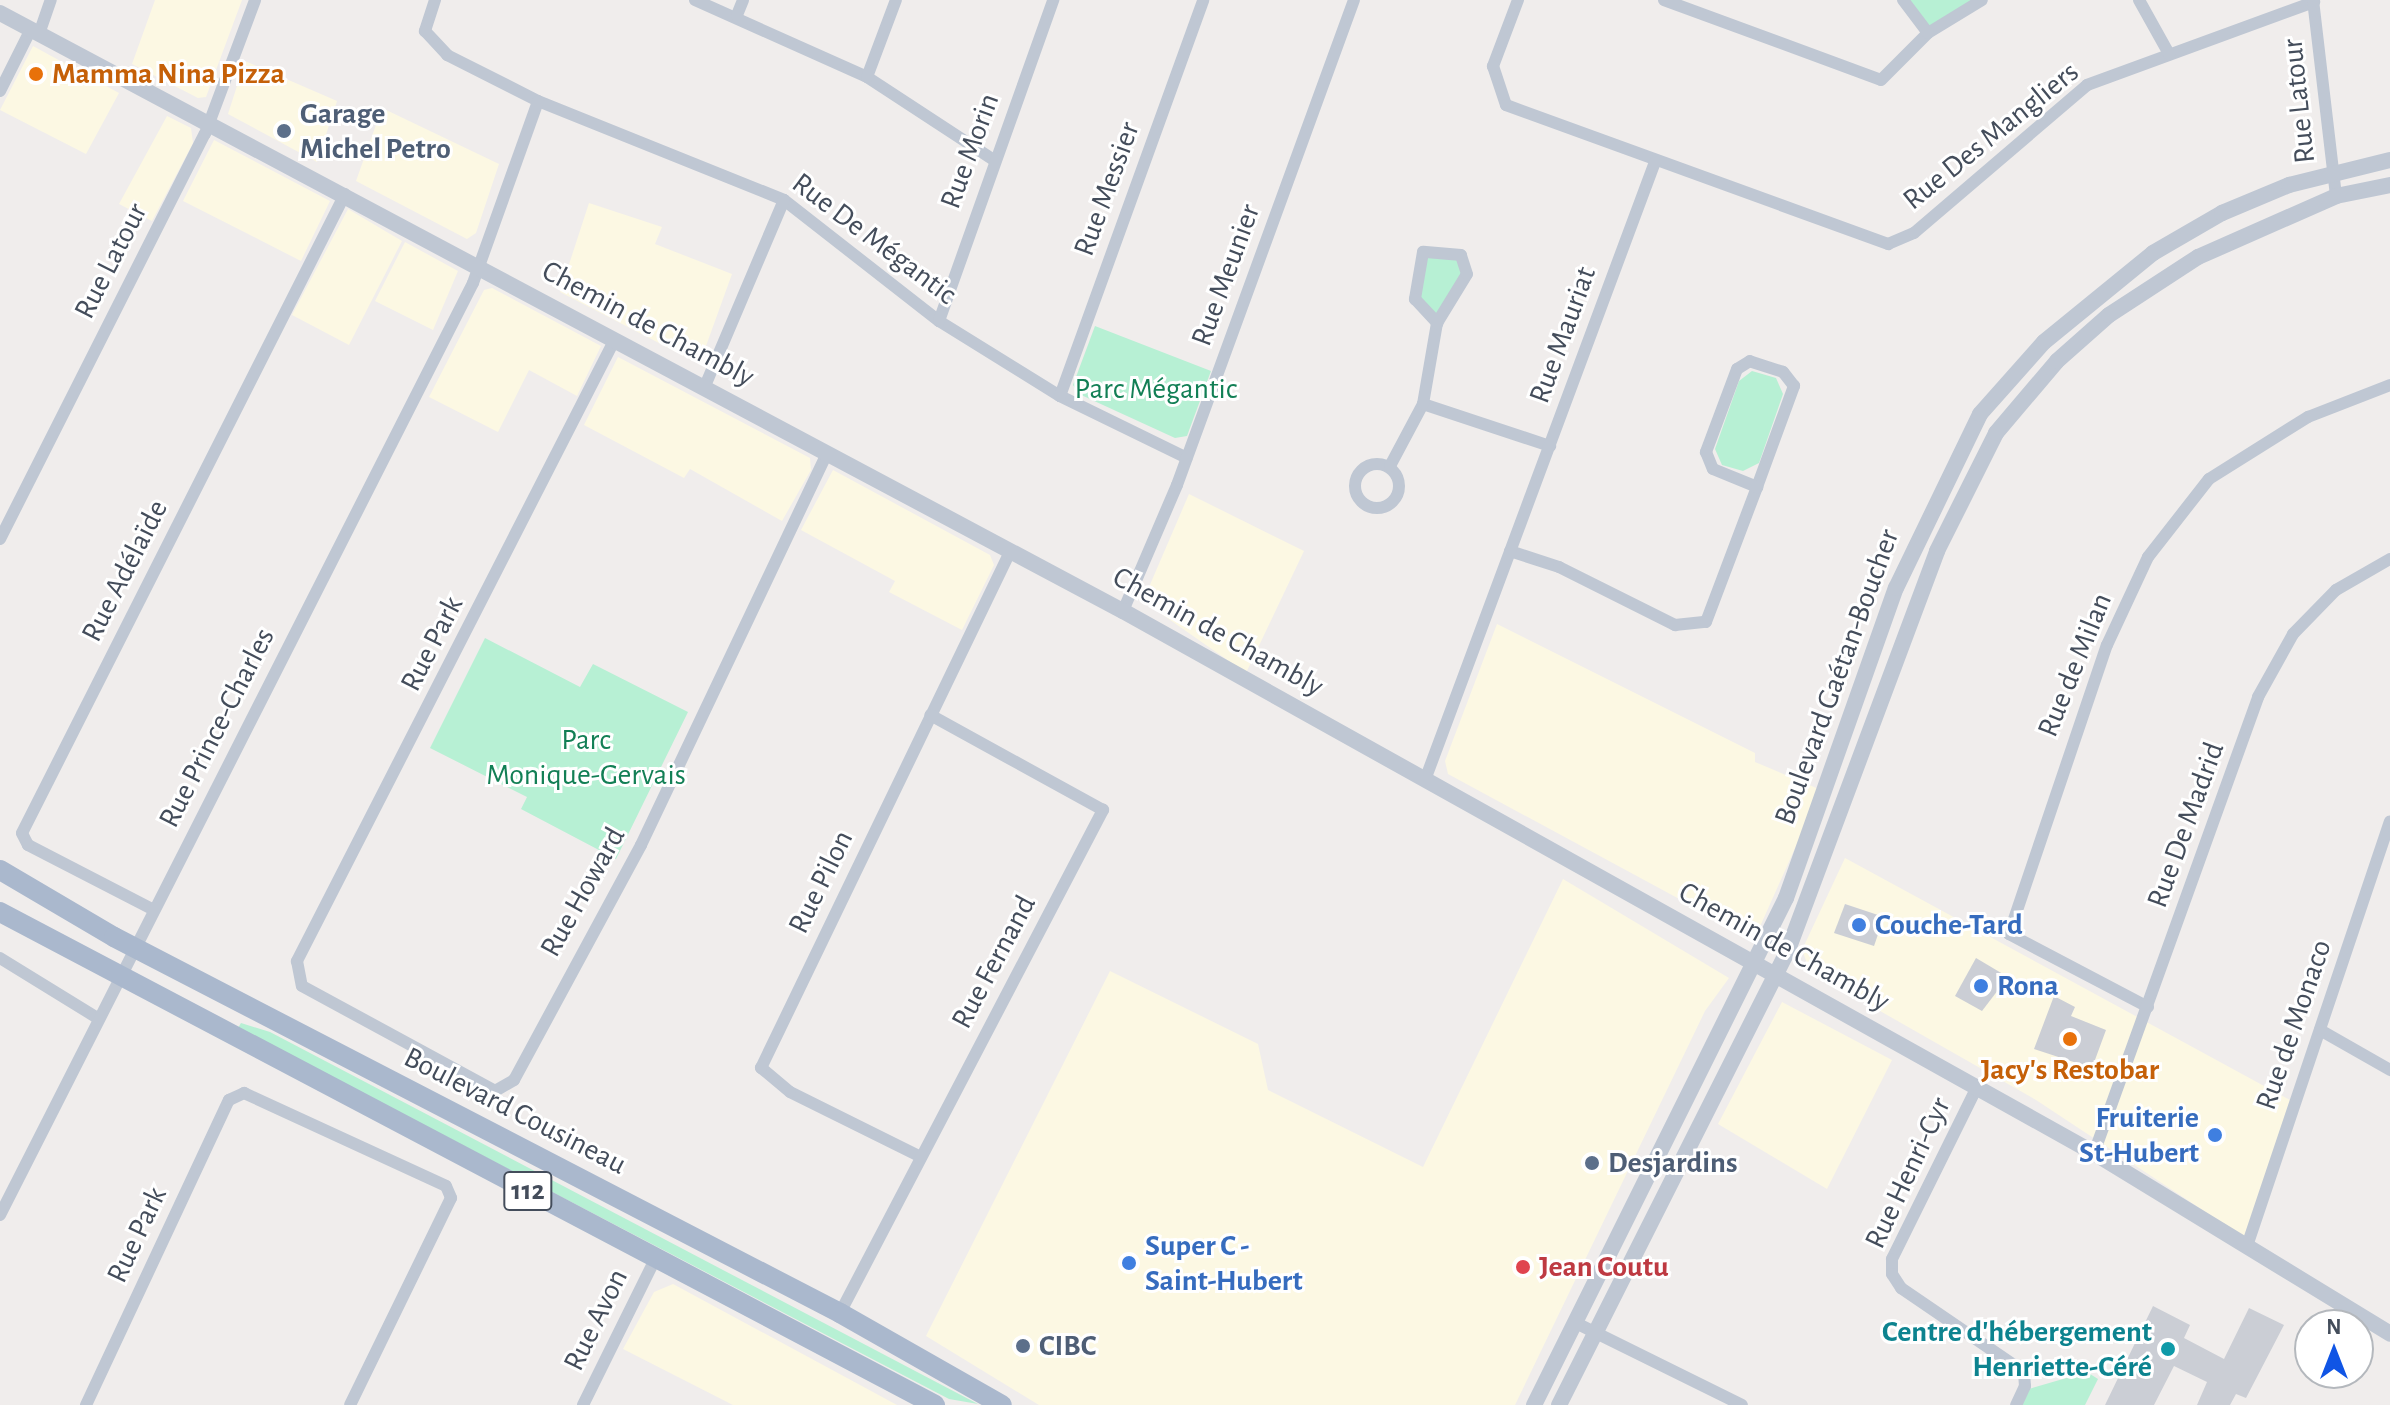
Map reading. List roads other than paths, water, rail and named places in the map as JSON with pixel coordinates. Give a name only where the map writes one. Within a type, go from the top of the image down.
[{"type":"main road","name":"Boulevard Cousineau","points":[[0,870],[135,948],[840,1313],[1002,1405]]},
{"type":"main road","name":"112","points":[[0,912],[119,979],[935,1405]]},
{"type":"street","points":[[0,91],[51,0]]},
{"type":"street","name":"Rue Latour","points":[[0,539],[210,122],[255,0]]},
{"type":"street","name":"Rue De Mégantic","points":[[435,0],[425,31],[447,55],[538,101],[784,200],[939,321],[1060,396],[1187,458]]},
{"type":"street","points":[[695,0],[737,15],[867,77],[994,160]]},
{"type":"street","points":[[737,15],[743,0]]},
{"type":"street","points":[[867,77],[896,0]]},
{"type":"street","name":"Rue Morin","points":[[939,321],[1053,0]]},
{"type":"street","name":"Rue Messier","points":[[1060,396],[1203,0]]},
{"type":"street","name":"Rue Meunier","points":[[1123,611],[1187,458],[1354,0]]},
{"type":"street","points":[[1518,0],[1493,66],[1506,105],[1655,162]]},
{"type":"street","points":[[1664,0],[1881,80],[1928,33],[1982,0]]},
{"type":"street","points":[[1706,15],[1712,0]]},
{"type":"street","points":[[1903,0],[1928,33]]},
{"type":"street","points":[[2139,0],[2169,54]]},
{"type":"street","name":"Rue Latour","points":[[2314,1],[2336,196]]},
{"type":"street","name":"Rue Des Mangliers","points":[[1655,162],[1888,244],[1914,233],[2087,85],[2314,1]]},
{"type":"street","name":"Chemin de Chambly","points":[[0,13],[478,264],[1123,611],[2094,1153],[2390,1334]]},
{"type":"street","name":"Rue Prince-Charles","points":[[0,1215],[478,264],[538,101]]},
{"type":"street","name":"Boulevard Gaétan-Boucher","points":[[1534,1405],[1756,963],[1797,871],[1916,537],[1980,414],[2044,342],[2153,253],[2222,213],[2333,169],[2390,160]]},
{"type":"street","name":"Rue Mauriat","points":[[1425,780],[1655,162]]},
{"type":"street","name":"Boulevard Gaétan-Boucher","points":[[1559,1405],[1776,974],[1937,551],[1996,433],[2057,361],[2109,315],[2198,257],[2336,196],[2390,185]]},
{"type":"street","name":"Rue Adélaïde","points":[[154,910],[28,845],[22,833],[345,194]]},
{"type":"street","points":[[705,386],[784,200]]},
{"type":"street","points":[[1390,466],[1423,404],[1437,323],[1467,274],[1461,255],[1423,252],[1415,299],[1437,323]]},
{"type":"street","name":"Rue Park","points":[[296,973],[615,339]]},
{"type":"street","points":[[1510,551],[1559,567],[1675,625],[1706,622],[1757,487],[1794,386],[1783,372],[1750,361],[1737,369],[1706,452],[1713,469],[1757,487]]},
{"type":"street","name":"Rue de Milan","points":[[2148,1007],[2009,934],[2107,645],[2148,557],[2209,479],[2308,417],[2390,385]]},
{"type":"street","points":[[1423,404],[1550,446]]},
{"type":"street","name":"Rue Howard","points":[[296,973],[302,986],[377,1028],[495,1091],[505,1089],[641,845],[827,453]]},
{"type":"street","name":"Rue Pilon","points":[[921,1157],[790,1092],[761,1068],[1010,552]]},
{"type":"street","name":"Rue De Madrid","points":[[2094,1153],[2258,697],[2293,634],[2336,590],[2390,559]]},
{"type":"street","name":"Rue Fernand","points":[[840,1313],[1103,810],[930,715]]},
{"type":"street","name":"Rue de Monaco","points":[[2247,1246],[2390,821]]},
{"type":"street","points":[[0,958],[99,1019]]},
{"type":"street","points":[[2320,1030],[2390,1070]]},
{"type":"street","name":"Rue Henri-Cyr","points":[[1977,1087],[1892,1259],[1892,1274],[1901,1288],[2024,1372],[2025,1386],[2016,1405]]},
{"type":"street","name":"Rue Park","points":[[86,1405],[229,1100],[237,1094],[250,1094],[443,1184],[451,1198],[350,1405]]},
{"type":"street","name":"Rue Avon","points":[[583,1405],[656,1257]]},
{"type":"street","points":[[1576,1323],[1742,1405]]},
{"type":"place","name":"Mamma Nina Pizza","points":[[36,74]]},
{"type":"place","name":"Garage Michel Petro","points":[[284,131]]},
{"type":"place","name":"Couche-Tard","points":[[1859,925]]},
{"type":"place","name":"Rona","points":[[1981,986]]},
{"type":"place","name":"Jacy's Restobar","points":[[2070,1039]]},
{"type":"place","name":"Fruiterie St-Hubert","points":[[2215,1135]]},
{"type":"place","name":"Desjardins","points":[[1592,1163]]},
{"type":"place","name":"Super C - Saint-Hubert","points":[[1129,1263]]},
{"type":"place","name":"Jean Coutu","points":[[1523,1267]]},
{"type":"place","name":"CIBC","points":[[1023,1346]]},
{"type":"place","name":"Centre d'hébergement Henriette-Céré","points":[[2168,1349]]},
{"type":"park label","name":"Parc Mégantic","points":[[1156,389]]},
{"type":"park label","name":"Parc Monique-Gervais","points":[[586,757]]}]
